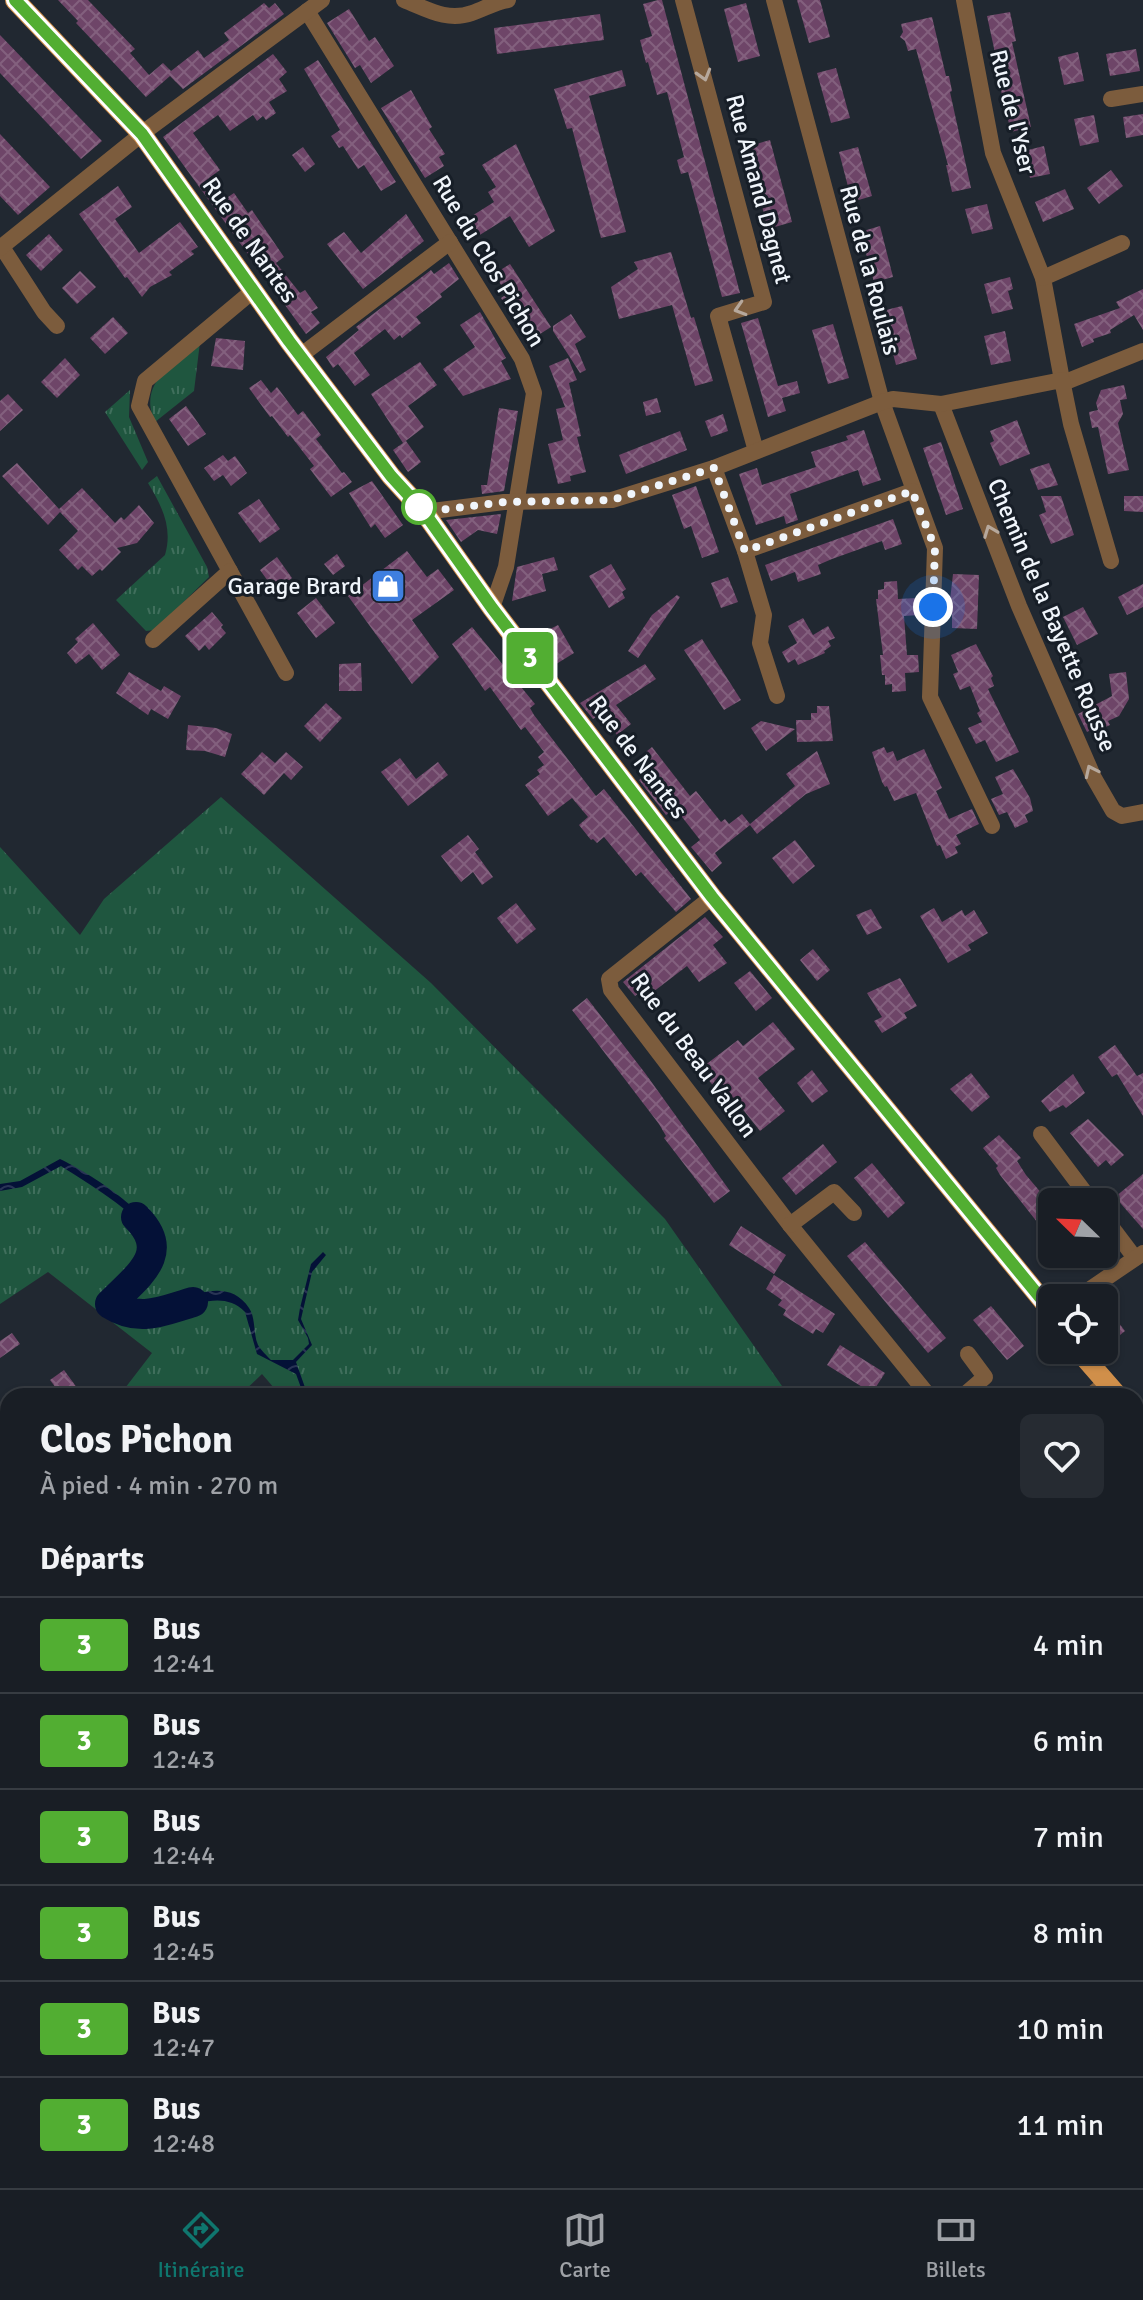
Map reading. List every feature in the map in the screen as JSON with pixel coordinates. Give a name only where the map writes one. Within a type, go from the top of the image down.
[{"type":"main road","name":"Rue de Nantes","points":[[15,0],[142,134],[300,356],[391,476],[424,512],[492,608],[712,897],[1038,1295]]},
{"type":"main road","points":[[1091,1364],[1112,1388]]},
{"type":"street","points":[[57,326],[1,248],[142,134],[322,0]]},
{"type":"street","points":[[404,0],[455,18],[497,1],[508,0]]},
{"type":"street","name":"Rue Amand Dagnet","points":[[683,0],[764,302],[718,316],[756,451]]},
{"type":"street","name":"Rue de la Roulais","points":[[774,0],[882,402],[935,548],[930,697],[992,826]]},
{"type":"street","name":"Rue de l'Yser","points":[[964,0],[993,153],[1043,278],[1071,424],[1111,561]]},
{"type":"street","name":"Rue du Clos Pichon","points":[[307,11],[522,359],[534,393],[506,567],[492,608]]},
{"type":"street","points":[[1111,99],[1143,94]]},
{"type":"street","points":[[300,356],[450,242]]},
{"type":"street","points":[[1043,278],[1122,243]]},
{"type":"street","points":[[254,290],[145,381],[139,406],[286,673]]},
{"type":"street","points":[[424,512],[517,502],[612,500],[714,468],[882,402],[893,399],[941,404],[1063,382],[1143,351]]},
{"type":"street","name":"Chemin de la Bayette Rousse","points":[[941,404],[1019,606],[1094,778],[1113,811],[1122,816],[1143,812]]},
{"type":"street","points":[[714,468],[745,551],[764,615],[760,643],[777,696]]},
{"type":"street","points":[[745,551],[912,491]]},
{"type":"street","points":[[153,640],[230,571]]},
{"type":"street","name":"Rue du Beau Vallon","points":[[712,897],[609,979],[611,990],[790,1225],[922,1388]]},
{"type":"street","points":[[1041,1134],[1082,1188]]},
{"type":"street","points":[[790,1225],[834,1192],[854,1213]]},
{"type":"street","points":[[1097,1284],[1139,1255],[1118,1232]]},
{"type":"street","points":[[968,1354],[985,1377],[972,1388]]},
{"type":"green space","points":[[200,342],[194,391],[155,422],[151,408],[154,385],[169,367]]},
{"type":"green space","points":[[130,390],[129,417],[148,462],[142,470],[105,412]]},
{"type":"green space","points":[[157,476],[207,567],[209,577],[155,630],[146,631],[116,600],[165,555],[167,526],[148,483]]},
{"type":"green space","points":[[221,797],[431,983],[665,1219],[783,1388],[274,1388],[262,1374],[247,1388],[125,1388],[152,1353],[48,1272],[0,1304],[0,847],[80,935],[104,899]]},
{"type":"water","points":[[60,1159],[106,1187],[124,1200],[153,1230],[161,1245],[163,1259],[157,1273],[122,1305],[144,1317],[198,1294],[226,1292],[238,1297],[249,1308],[258,1345],[271,1360],[293,1360],[309,1344],[298,1320],[311,1264],[323,1252],[326,1255],[312,1272],[301,1319],[312,1345],[296,1362],[305,1388],[301,1388],[296,1374],[257,1354],[245,1312],[234,1304],[208,1301],[144,1322],[130,1320],[109,1308],[151,1264],[152,1247],[144,1228],[110,1198],[61,1166],[22,1187],[0,1191],[0,1184],[20,1181]]},
{"type":"building","points":[[58,0],[88,0],[135,49],[130,53],[149,75],[163,63],[171,71],[198,50],[204,58],[229,40],[224,33],[264,3],[269,8],[275,3],[284,14],[183,89],[170,76],[146,97]]},
{"type":"building","points":[[662,0],[740,293],[722,297],[688,172],[681,174],[677,160],[684,157],[667,92],[657,95],[646,63],[640,40],[652,36],[643,4]]},
{"type":"building","points":[[797,0],[820,0],[830,37],[809,43]]},
{"type":"building","points":[[746,3],[760,56],[738,62],[724,9]]},
{"type":"building","points":[[349,9],[369,41],[375,37],[394,66],[371,83],[360,65],[355,68],[327,23]]},
{"type":"building","points":[[1010,12],[1016,41],[1012,42],[1031,127],[1011,132],[994,62],[997,62],[987,16]]},
{"type":"building","points":[[600,14],[604,40],[497,54],[494,28]]},
{"type":"building","points":[[932,17],[946,76],[949,76],[971,188],[952,192],[948,165],[916,49],[908,51],[900,37],[903,32],[901,24]]},
{"type":"building","points":[[0,35],[102,141],[81,159],[0,73]]},
{"type":"building","points":[[1136,49],[1140,71],[1110,76],[1106,54]]},
{"type":"building","points":[[1078,52],[1084,81],[1064,85],[1058,57]]},
{"type":"building","points":[[273,54],[287,72],[279,79],[287,91],[269,102],[276,113],[266,120],[263,116],[257,121],[253,115],[230,131],[218,115],[193,133],[220,170],[209,178],[225,199],[234,193],[248,213],[252,210],[284,257],[276,263],[300,293],[305,290],[318,308],[311,312],[320,323],[306,334],[163,137]]},
{"type":"building","points":[[318,60],[396,182],[381,191],[364,165],[358,169],[343,146],[339,148],[331,136],[340,130],[304,69]]},
{"type":"building","points":[[836,68],[850,118],[831,123],[817,73]]},
{"type":"building","points":[[622,70],[626,86],[589,96],[626,232],[601,238],[572,128],[567,129],[554,89]]},
{"type":"building","points":[[411,90],[432,127],[429,129],[445,154],[439,157],[444,166],[425,178],[381,108]]},
{"type":"building","points":[[1143,114],[1143,135],[1126,138],[1123,117]]},
{"type":"building","points":[[1094,115],[1099,142],[1080,146],[1074,119]]},
{"type":"building","points":[[0,134],[50,187],[18,215],[0,196]]},
{"type":"building","points":[[770,140],[792,222],[768,229],[746,147]]},
{"type":"building","points":[[516,144],[555,231],[529,247],[510,216],[475,238],[464,221],[494,202],[488,192],[496,187],[482,165]]},
{"type":"building","points":[[1044,146],[1050,174],[1030,178],[1024,151]]},
{"type":"building","points":[[303,147],[315,164],[305,172],[292,155]]},
{"type":"building","points":[[858,147],[872,196],[852,202],[839,152]]},
{"type":"building","points":[[1111,170],[1123,186],[1099,204],[1087,188]]},
{"type":"building","points":[[118,186],[132,207],[115,219],[139,253],[180,222],[198,247],[191,251],[194,254],[169,272],[172,275],[150,287],[142,297],[79,214]]},
{"type":"building","points":[[1065,189],[1074,209],[1043,222],[1035,202]]},
{"type":"building","points":[[987,204],[993,229],[972,234],[965,209]]},
{"type":"building","points":[[406,214],[424,241],[363,289],[327,244],[344,232],[361,253]]},
{"type":"building","points":[[880,226],[893,277],[874,282],[860,232]]},
{"type":"building","points":[[49,234],[63,250],[41,271],[26,255]]},
{"type":"building","points":[[671,252],[713,381],[695,386],[672,305],[619,319],[611,287],[638,269],[634,262]]},
{"type":"building","points":[[449,263],[459,279],[416,317],[421,323],[402,338],[400,335],[394,340],[385,329],[354,353],[370,375],[355,386],[338,364],[333,368],[326,357],[359,330],[356,327],[431,270],[434,274]]},
{"type":"building","points":[[510,264],[551,327],[529,341],[501,298],[507,294],[494,274]]},
{"type":"building","points":[[80,271],[96,287],[77,304],[62,288]]},
{"type":"building","points":[[1010,277],[1013,289],[1008,291],[1013,309],[992,314],[984,284]]},
{"type":"building","points":[[1143,289],[1143,330],[1134,315],[1110,330],[1111,333],[1093,339],[1094,342],[1082,347],[1074,324],[1120,308],[1116,302]]},
{"type":"building","points":[[902,306],[917,359],[896,365],[882,311]]},
{"type":"building","points":[[480,312],[506,358],[501,361],[511,379],[463,396],[443,369],[475,347],[460,325]]},
{"type":"building","points":[[571,314],[586,337],[575,344],[586,370],[580,373],[553,331],[553,326]]},
{"type":"building","points":[[113,317],[128,333],[105,354],[90,338]]},
{"type":"building","points":[[758,318],[778,386],[797,381],[800,393],[782,398],[786,411],[768,417],[741,323]]},
{"type":"building","points":[[833,324],[849,378],[828,384],[812,330]]},
{"type":"building","points":[[1005,331],[1011,361],[991,365],[984,336]]},
{"type":"building","points":[[216,338],[245,341],[243,370],[211,366]]},
{"type":"building","points":[[65,358],[80,375],[57,398],[41,382]]},
{"type":"building","points":[[568,358],[577,380],[569,383],[586,472],[570,476],[571,481],[558,484],[548,444],[563,440],[556,409],[565,407],[549,366]]},
{"type":"building","points":[[420,362],[437,385],[408,406],[424,427],[403,443],[371,394]]},
{"type":"building","points":[[261,380],[271,393],[277,387],[298,415],[303,411],[321,435],[316,439],[352,482],[331,497],[310,469],[314,466],[290,435],[288,437],[270,417],[249,388]]},
{"type":"building","points":[[1124,385],[1127,399],[1120,400],[1123,414],[1118,423],[1129,470],[1108,474],[1098,427],[1092,428],[1089,412],[1098,410],[1096,403],[1101,390]]},
{"type":"building","points":[[8,394],[23,410],[0,431],[0,401]]},
{"type":"building","points":[[657,398],[661,412],[646,416],[643,402]]},
{"type":"building","points":[[186,406],[206,434],[188,446],[169,419]]},
{"type":"building","points":[[499,408],[518,411],[504,491],[482,494],[481,485],[487,485]]},
{"type":"building","points":[[723,414],[728,431],[711,437],[705,421]]},
{"type":"building","points":[[1017,420],[1030,454],[1000,466],[990,443],[994,441],[990,431]]},
{"type":"building","points":[[864,430],[881,480],[863,486],[858,470],[790,494],[798,520],[786,524],[784,516],[756,525],[739,474],[757,468],[762,485],[816,467],[811,452],[848,440],[846,436]]},
{"type":"building","points":[[680,431],[687,450],[626,474],[619,455]]},
{"type":"building","points":[[406,441],[421,462],[408,472],[393,450]]},
{"type":"building","points":[[941,442],[963,509],[946,515],[923,448]]},
{"type":"building","points":[[223,455],[228,461],[235,456],[247,473],[231,486],[223,475],[214,481],[204,468]]},
{"type":"building","points":[[17,463],[59,509],[82,488],[115,523],[121,517],[124,520],[139,505],[154,523],[137,543],[117,548],[121,552],[102,571],[100,569],[92,576],[82,566],[78,570],[59,550],[78,531],[60,512],[48,525],[2,476]]},
{"type":"building","points":[[1049,463],[1058,485],[1038,490],[1030,469]]},
{"type":"building","points":[[372,481],[403,525],[385,538],[375,524],[371,528],[349,493]]},
{"type":"building","points":[[696,486],[719,552],[702,558],[691,526],[684,529],[672,495]]},
{"type":"building","points":[[1041,496],[1061,496],[1074,535],[1051,544],[1039,515],[1046,512]]},
{"type":"building","points":[[1124,496],[1143,496],[1143,512],[1124,511]]},
{"type":"building","points":[[259,499],[280,529],[260,543],[238,513]]},
{"type":"building","points":[[501,514],[497,534],[478,530],[461,542],[446,520]]},
{"type":"building","points":[[893,519],[902,544],[885,550],[882,541],[818,565],[821,574],[798,582],[795,572],[771,581],[765,565]]},
{"type":"building","points":[[407,551],[427,577],[438,569],[454,590],[412,620],[439,657],[412,684],[348,596]]},
{"type":"building","points":[[337,554],[345,566],[333,575],[324,564]]},
{"type":"building","points":[[277,557],[292,578],[275,591],[260,570]]},
{"type":"building","points":[[554,557],[558,570],[542,574],[546,591],[512,601],[517,567]]},
{"type":"building","points":[[611,564],[626,589],[622,592],[625,598],[609,608],[589,576]]},
{"type":"building","points":[[953,574],[979,575],[977,629],[952,628],[952,609],[949,609]]},
{"type":"building","points":[[728,577],[738,602],[721,608],[711,583]]},
{"type":"building","points":[[897,581],[898,599],[917,598],[919,615],[904,616],[907,655],[918,655],[919,672],[905,673],[906,691],[892,692],[892,684],[885,685],[885,675],[882,675],[880,655],[883,655],[876,599],[878,590],[884,589],[884,582]]},
{"type":"building","points":[[1143,584],[1143,607],[1127,615],[1118,597]]},
{"type":"building","points":[[677,595],[680,597],[638,658],[628,651],[652,615]]},
{"type":"building","points":[[316,598],[335,623],[316,638],[297,613]]},
{"type":"building","points":[[1083,607],[1098,634],[1077,645],[1063,617]]},
{"type":"building","points":[[212,612],[226,633],[209,650],[205,645],[199,651],[185,636]]},
{"type":"building","points":[[803,618],[813,635],[828,626],[835,638],[828,641],[831,646],[825,653],[798,665],[795,659],[788,663],[782,652],[797,643],[788,626]]},
{"type":"building","points":[[93,623],[120,655],[102,670],[89,654],[76,664],[67,653],[78,642],[75,639]]},
{"type":"building","points":[[558,625],[574,653],[553,666],[534,637]]},
{"type":"building","points":[[472,627],[535,704],[530,708],[534,715],[596,796],[604,789],[691,899],[676,912],[641,872],[636,876],[604,837],[597,843],[591,840],[579,825],[588,817],[572,798],[548,816],[525,785],[540,774],[537,770],[544,765],[538,757],[544,752],[525,727],[521,730],[490,687],[485,691],[452,644]]},
{"type":"building","points":[[702,639],[741,700],[724,710],[684,650]]},
{"type":"building","points":[[976,644],[993,676],[994,686],[988,689],[1019,752],[996,762],[985,740],[976,744],[968,728],[982,722],[977,713],[980,711],[970,686],[960,690],[953,674],[958,672],[951,655]]},
{"type":"building","points":[[361,663],[362,691],[339,691],[339,664]]},
{"type":"building","points":[[645,664],[656,679],[616,705],[631,724],[617,735],[601,714],[593,719],[580,703]]},
{"type":"building","points":[[129,672],[161,691],[164,686],[181,696],[168,719],[151,709],[148,715],[116,693]]},
{"type":"building","points":[[1126,672],[1129,699],[1119,716],[1108,721],[1110,725],[1087,732],[1078,714],[1112,696],[1109,674]]},
{"type":"building","points":[[326,703],[342,718],[320,742],[304,726]]},
{"type":"building","points":[[817,706],[829,706],[833,741],[797,742],[796,720],[811,720],[811,713],[817,713]]},
{"type":"building","points":[[761,721],[795,729],[766,751],[751,728]]},
{"type":"building","points":[[188,725],[216,728],[232,734],[225,757],[186,750]]},
{"type":"building","points":[[652,747],[690,796],[696,791],[721,822],[725,819],[729,824],[742,814],[750,824],[795,786],[786,774],[817,751],[830,784],[806,794],[757,834],[750,825],[715,853],[722,863],[712,872],[691,847],[700,840],[675,808],[666,815],[639,780],[647,774],[636,760]]},
{"type":"building","points":[[884,747],[887,753],[893,751],[897,761],[924,749],[942,788],[936,791],[949,819],[972,809],[979,824],[956,835],[961,844],[955,847],[958,853],[946,859],[940,845],[937,846],[916,793],[894,801],[882,782],[872,752]]},
{"type":"building","points":[[262,752],[275,763],[286,752],[303,767],[291,780],[284,773],[264,795],[241,774]]},
{"type":"building","points":[[400,758],[416,779],[438,762],[448,775],[408,806],[381,772]]},
{"type":"building","points":[[1013,769],[1030,798],[1033,811],[1025,815],[1028,822],[1015,828],[1007,812],[999,815],[991,799],[1003,794],[995,777]]},
{"type":"building","points":[[468,835],[479,849],[475,852],[493,877],[482,885],[473,872],[461,882],[441,856]]},
{"type":"building","points":[[795,840],[815,866],[793,884],[772,858]]},
{"type":"building","points":[[516,903],[536,929],[517,944],[497,918]]},
{"type":"building","points":[[934,908],[942,922],[962,910],[965,916],[974,910],[988,933],[968,945],[971,950],[948,963],[920,916]]},
{"type":"building","points":[[871,909],[882,928],[867,935],[856,915]]},
{"type":"building","points":[[705,917],[723,937],[713,945],[727,963],[699,982],[687,966],[653,992],[648,986],[635,996],[623,982]]},
{"type":"building","points":[[813,949],[830,970],[817,981],[800,960]]},
{"type":"building","points":[[750,971],[772,998],[756,1011],[734,983]]},
{"type":"building","points":[[900,978],[917,1006],[904,1013],[907,1018],[882,1033],[874,1021],[882,1017],[867,993]]},
{"type":"building","points":[[587,998],[730,1191],[714,1203],[664,1138],[666,1136],[659,1124],[572,1010]]},
{"type":"building","points":[[773,1022],[795,1049],[758,1078],[785,1111],[760,1131],[733,1097],[726,1102],[700,1069],[738,1040],[743,1046]]},
{"type":"building","points":[[1115,1045],[1137,1076],[1143,1073],[1143,1116],[1117,1074],[1112,1077],[1098,1057]]},
{"type":"building","points":[[812,1070],[828,1091],[812,1103],[797,1083]]},
{"type":"building","points":[[971,1073],[990,1097],[972,1112],[950,1089]]},
{"type":"building","points":[[1073,1074],[1085,1093],[1066,1108],[1063,1105],[1050,1112],[1041,1101]]},
{"type":"building","points":[[1088,1119],[1124,1155],[1111,1166],[1106,1160],[1098,1167],[1070,1133]]},
{"type":"building","points":[[999,1135],[1021,1158],[1017,1161],[1038,1189],[1038,1223],[1000,1175],[998,1166],[983,1148]]},
{"type":"building","points":[[823,1144],[837,1162],[796,1195],[782,1178]]},
{"type":"building","points":[[872,1163],[905,1203],[888,1218],[854,1178]]},
{"type":"building","points":[[1143,1174],[1143,1229],[1118,1200],[1118,1195]]},
{"type":"building","points":[[741,1226],[786,1255],[774,1274],[729,1245]]},
{"type":"building","points":[[865,1242],[946,1338],[928,1353],[847,1256]]},
{"type":"building","points":[[774,1275],[835,1314],[823,1333],[816,1329],[813,1334],[783,1315],[786,1310],[778,1305],[782,1300],[766,1289]]},
{"type":"building","points":[[991,1306],[1024,1346],[1007,1360],[973,1320]]},
{"type":"building","points":[[1118,1322],[1125,1331],[1118,1337]]},
{"type":"building","points":[[12,1333],[20,1344],[0,1358],[0,1341]]},
{"type":"building","points":[[840,1345],[885,1373],[875,1388],[864,1388],[827,1365]]},
{"type":"building","points":[[64,1370],[77,1388],[56,1388],[50,1380]]},
{"type":"waterway","points":[[136,1217],[147,1230],[151,1253],[140,1274],[110,1304],[131,1313],[151,1314],[193,1302]]},
{"type":"bus line","name":"3","points":[[15,0],[142,134],[289,341],[391,476],[424,512],[492,608],[712,897],[1038,1295]]},
{"type":"place","name":"Garage Brard","points":[[388,586]]},
{"type":"route","points":[[419,507],[424,512],[504,502],[612,500],[714,468],[745,551],[912,491],[935,548],[933,607]]}]
